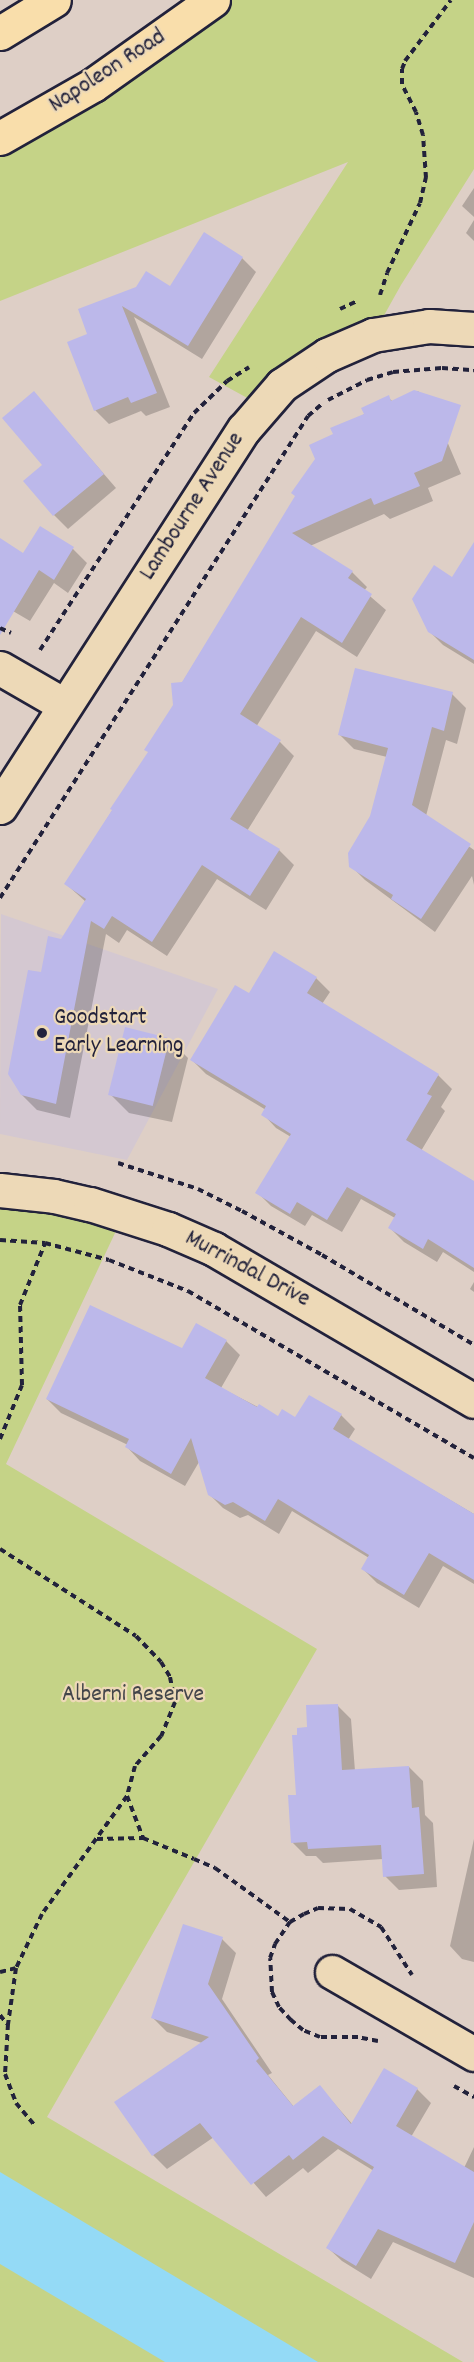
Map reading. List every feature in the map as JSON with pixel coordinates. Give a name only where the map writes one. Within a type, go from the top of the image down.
[{"type":"main road","points":[[0,33],[54,0]]},
{"type":"main road","name":"Napoleon Road","points":[[0,138],[93,85],[213,0]]},
{"type":"street","name":"Lambourne Avenue","points":[[0,807],[244,429],[282,385],[327,355],[373,335],[429,326],[474,329]]},
{"type":"street","points":[[0,668],[64,705]]},
{"type":"street","name":"Murrindal Drive","points":[[0,1191],[54,1196],[90,1204],[168,1229],[214,1249],[474,1401]]},
{"type":"street","points":[[332,1972],[474,2054]]},
{"type":"path","points":[[380,295],[387,273],[420,203],[426,178],[423,135],[416,112],[402,84],[402,69],[405,61],[451,0]]},
{"type":"path","points":[[0,898],[308,416],[324,402],[347,389],[393,372],[442,368],[474,370]]},
{"type":"path","points":[[118,1163],[198,1189],[242,1211],[322,1255],[474,1345]]},
{"type":"path","points":[[0,1240],[45,1243],[109,1260],[189,1291],[474,1458]]},
{"type":"path","points":[[0,1439],[22,1384],[20,1305],[45,1243]]},
{"type":"path","points":[[0,1549],[136,1635],[161,1662],[170,1677],[175,1702],[170,1720],[161,1736],[135,1766],[127,1796],[42,1914],[16,1968],[8,2024],[5,2074],[16,2103],[35,2126]]},
{"type":"path","points":[[127,1796],[143,1838]]},
{"type":"path","points":[[97,1839],[143,1838],[215,1868],[290,1922]]},
{"type":"path","points":[[0,1972],[16,1968]]},
{"type":"path","points":[[0,2015],[8,2024]]},
{"type":"shaded area","points":[[1,914],[218,989],[127,1160],[0,1134]]},
{"type":"green space","points":[[213,0],[474,0],[474,169],[401,285],[373,335],[262,406],[209,377],[348,162],[0,301],[0,138]]},
{"type":"green space","name":"Alberni Reserve","points":[[0,1190],[124,1214],[6,1464],[317,1649],[47,2117],[463,2362],[0,2362]]},
{"type":"water","points":[[0,2172],[318,2362],[165,2362],[0,2264]]},
{"type":"building","points":[[204,232],[243,257],[188,346],[122,306],[157,393],[131,403],[128,397],[94,411],[67,342],[87,334],[78,309],[136,287],[146,271],[170,286]]},
{"type":"building","points":[[414,390],[461,405],[442,461],[414,473],[420,486],[374,505],[371,498],[292,533],[353,571],[348,578],[372,594],[342,643],[301,617],[240,714],[281,740],[230,819],[280,849],[250,896],[202,865],[152,942],[112,916],[104,929],[91,921],[56,1104],[21,1095],[8,1074],[28,970],[41,972],[48,936],[61,939],[86,899],[64,884],[148,752],[144,750],[173,705],[171,683],[182,682],[295,496],[291,493],[315,459],[309,445],[333,434],[330,428],[364,414],[361,408],[389,395],[391,401]]},
{"type":"building","points":[[34,391],[104,474],[53,516],[23,481],[42,465],[2,418]]},
{"type":"building","points":[[40,526],[74,547],[54,580],[39,570],[0,635],[0,538],[23,553]]},
{"type":"building","points":[[474,542],[474,660],[428,632],[412,599],[434,565],[452,577]]},
{"type":"building","points":[[355,668],[453,692],[444,731],[432,727],[412,805],[471,844],[421,919],[391,899],[393,895],[349,867],[348,853],[370,816],[388,748],[338,735]]},
{"type":"building","points":[[274,951],[317,977],[307,993],[439,1074],[427,1094],[432,1096],[406,1140],[474,1181],[474,1268],[428,1239],[423,1249],[388,1228],[396,1214],[347,1187],[327,1220],[297,1202],[290,1214],[255,1193],[291,1134],[261,1115],[266,1106],[190,1060],[235,985],[249,993]]},
{"type":"building","points":[[125,1027],[170,1038],[153,1106],[108,1095]]},
{"type":"building","points":[[90,1305],[182,1348],[196,1323],[227,1340],[205,1378],[257,1407],[259,1404],[278,1416],[282,1409],[295,1417],[309,1395],[342,1414],[333,1429],[474,1514],[474,1580],[429,1553],[404,1595],[361,1569],[369,1555],[278,1499],[265,1521],[233,1502],[225,1505],[208,1495],[191,1438],[171,1474],[125,1447],[129,1439],[46,1399]]},
{"type":"building","points":[[338,1704],[342,1770],[409,1766],[412,1808],[419,1807],[424,1874],[383,1877],[381,1845],[308,1849],[307,1842],[291,1843],[288,1795],[296,1795],[292,1735],[297,1735],[297,1728],[307,1727],[306,1705]]},
{"type":"building","points":[[183,1924],[223,1937],[208,1984],[259,2058],[256,2061],[293,2106],[320,2085],[351,2124],[384,2068],[418,2088],[396,2126],[474,2172],[474,2222],[455,2263],[378,2229],[356,2266],[326,2248],[374,2167],[323,2136],[293,2160],[289,2155],[251,2185],[200,2123],[152,2156],[114,2102],[209,2037],[151,2018]]},
{"type":"place","name":"Goodstart Early Learning","points":[[42,1033]]}]
